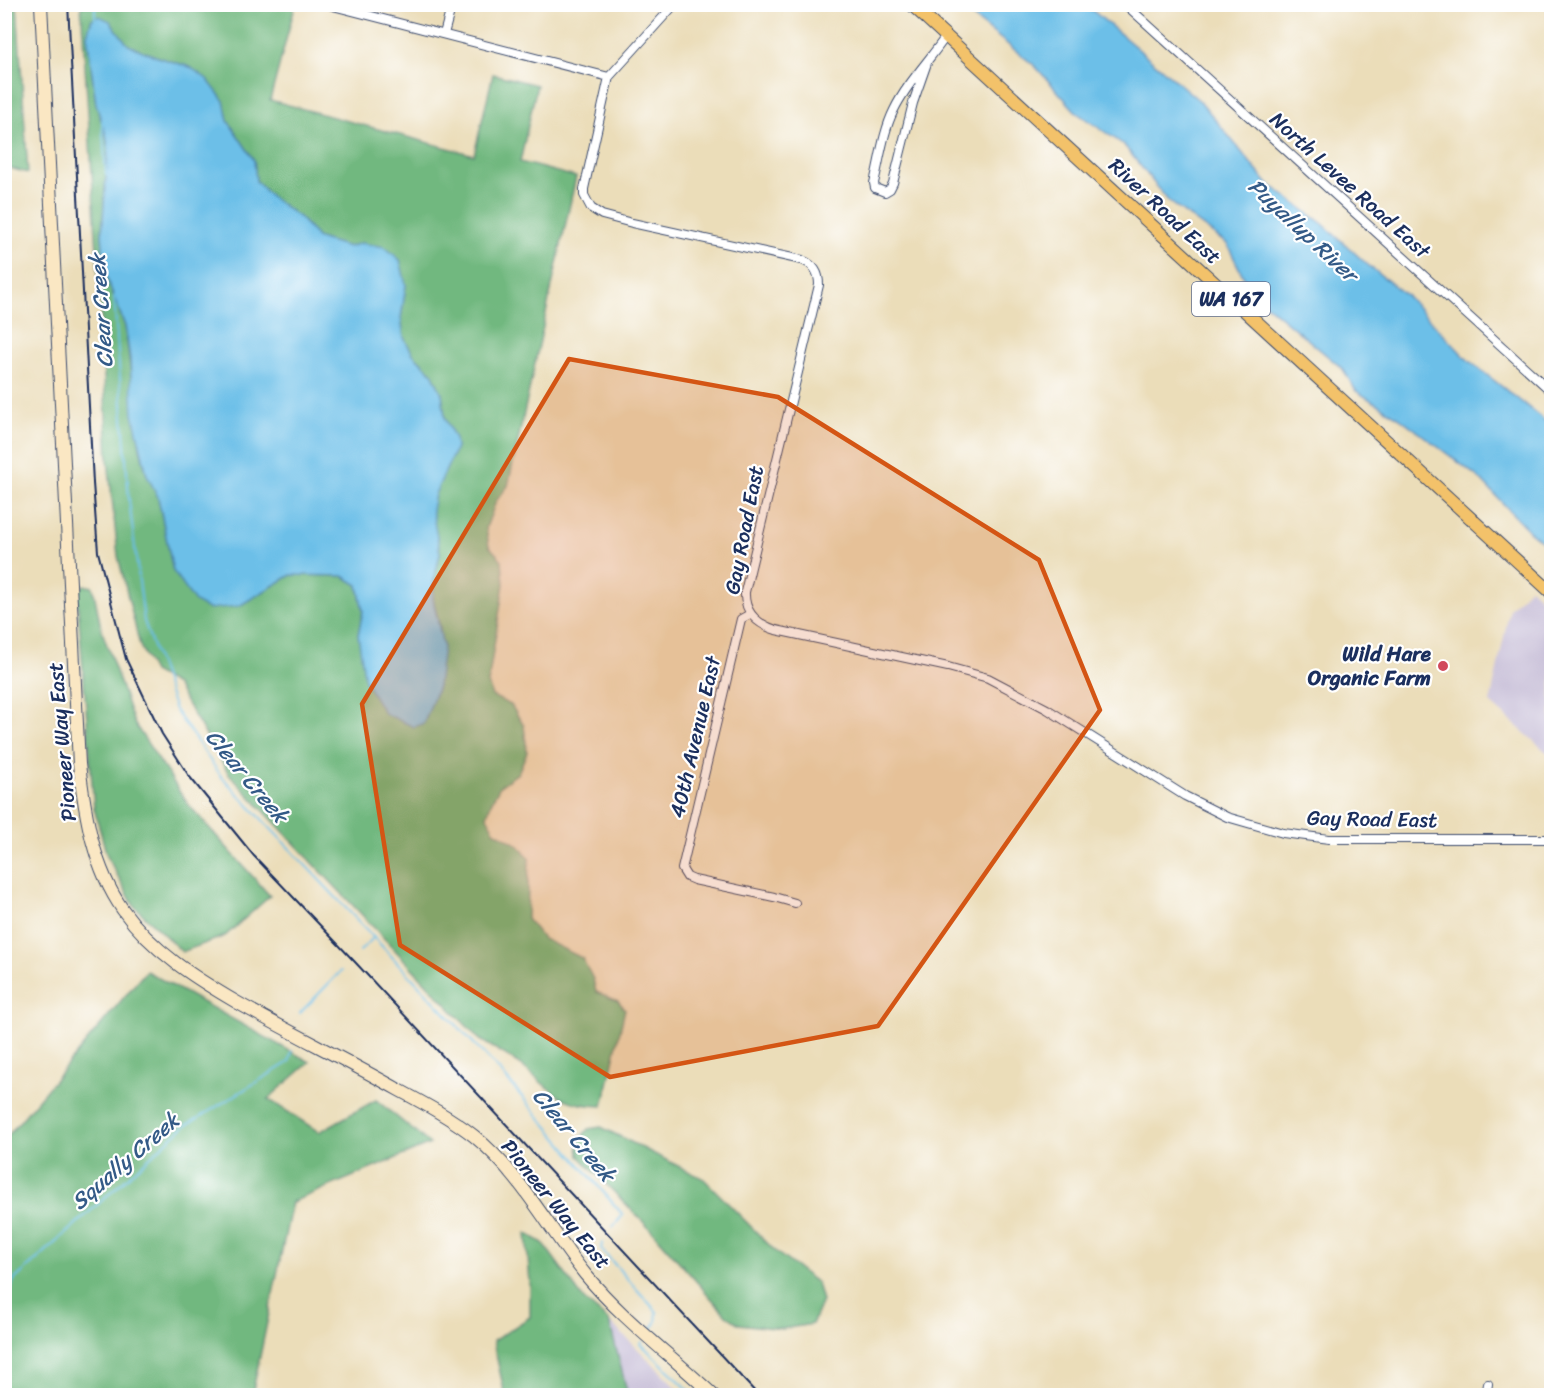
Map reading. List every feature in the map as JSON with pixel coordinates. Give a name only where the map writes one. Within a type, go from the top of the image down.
[{"type":"main road","name":"Pioneer Way East","points":[[41,4],[79,764],[84,808],[90,832],[99,862],[111,888],[123,909],[169,959],[261,1016],[439,1111],[473,1135],[506,1167],[572,1256],[613,1306],[714,1395]]},
{"type":"main road","name":"River Road East","points":[[911,4],[1551,593]]},
{"type":"street","points":[[326,4],[369,11],[444,34],[609,77],[675,4]]},
{"type":"street","points":[[444,34],[452,4]]},
{"type":"street","name":"North Levee Road East","points":[[1125,4],[1551,392]]},
{"type":"street","points":[[927,63],[913,103],[893,183],[885,192],[879,191],[875,188],[874,183],[892,112],[909,84],[946,36]]},
{"type":"street","name":"Gay Road East","points":[[609,77],[584,189],[584,195],[591,208],[602,215],[632,223],[802,260],[810,263],[817,270],[819,278],[814,305],[745,592],[745,605],[750,614],[761,624],[776,630],[948,667],[988,678],[1047,709],[1185,796],[1227,817],[1255,826],[1308,838],[1329,839],[1551,839]]},
{"type":"street","name":"40th Avenue East","points":[[750,614],[741,619],[682,869],[687,877],[694,880],[795,903]]},
{"type":"street","points":[[1486,1395],[1488,1384]]},
{"type":"highlighted area","points":[[569,359],[778,397],[1039,560],[1100,710],[878,1026],[610,1077],[400,945],[362,704]]},
{"type":"shaded area","points":[[1530,588],[1551,608],[1551,756],[1490,703],[1510,608]]},
{"type":"shaded area","points":[[609,1321],[644,1355],[684,1395],[628,1395]]},
{"type":"green space","points":[[288,4],[295,6],[270,100],[474,155],[493,74],[537,85],[520,162],[576,177],[508,486],[496,501],[486,528],[489,546],[502,560],[504,584],[488,683],[492,696],[511,705],[524,726],[527,752],[518,773],[500,786],[487,816],[494,831],[518,845],[529,858],[527,919],[543,939],[582,958],[593,979],[596,992],[618,1001],[625,1009],[603,1106],[566,1100],[550,1090],[517,1062],[479,1039],[229,774],[176,685],[153,672],[140,646],[118,556],[108,460],[81,5]],"holes":[[[92,19],[110,21],[128,45],[190,67],[224,101],[228,121],[254,160],[256,181],[270,196],[300,218],[318,238],[349,247],[362,243],[406,285],[401,318],[404,338],[413,354],[432,373],[442,394],[445,418],[455,439],[456,448],[435,494],[431,510],[440,553],[434,580],[433,599],[440,627],[438,686],[424,723],[414,727],[358,635],[363,611],[358,585],[343,576],[291,575],[239,606],[173,571],[158,497],[147,475],[140,448],[125,326],[105,273],[102,234],[108,149],[96,104],[87,35]]]},
{"type":"green space","points":[[4,5],[17,5],[28,173],[5,167]]},
{"type":"green space","points":[[83,585],[93,587],[101,628],[134,723],[188,804],[270,896],[225,936],[182,952],[134,906],[107,856],[94,808],[77,595]]},
{"type":"green space","points":[[146,971],[310,1062],[268,1099],[319,1132],[376,1100],[430,1144],[292,1202],[252,1395],[5,1395],[5,1139]]},
{"type":"green space","points":[[601,1127],[704,1179],[776,1252],[817,1283],[822,1301],[812,1324],[782,1329],[739,1324],[726,1315],[652,1231],[579,1156],[578,1142],[588,1129]]},
{"type":"green space","points":[[526,1233],[543,1243],[584,1300],[609,1321],[628,1395],[505,1395],[493,1341],[530,1317]]},
{"type":"water","name":"Puyallup River","points":[[958,5],[1086,5],[1201,102],[1266,182],[1323,224],[1368,265],[1406,295],[1468,360],[1551,427],[1551,549],[1529,531],[1479,478],[1400,418],[1356,391],[1343,369],[1251,292],[1227,244],[1169,202],[1124,145],[1077,113],[1035,66]]},
{"type":"water","points":[[99,16],[110,21],[128,45],[190,67],[207,79],[224,101],[228,121],[254,160],[256,181],[270,196],[300,218],[318,238],[349,247],[361,243],[385,247],[400,260],[406,285],[401,318],[404,338],[413,354],[432,373],[442,394],[445,418],[455,439],[456,448],[435,494],[432,510],[440,553],[434,580],[433,599],[443,646],[438,686],[424,723],[414,727],[384,713],[365,681],[358,635],[363,611],[358,585],[343,576],[291,575],[239,606],[208,609],[195,602],[173,571],[158,497],[147,475],[133,414],[130,359],[125,326],[105,273],[102,234],[108,149],[96,104],[87,35],[92,19]]},
{"type":"waterway","name":"Clear Creek","points":[[95,4],[95,19]]},
{"type":"waterway","name":"Clear Creek","points":[[102,121],[106,175]]},
{"type":"waterway","name":"Clear Creek","points":[[114,297],[129,500],[144,621],[175,710],[221,776],[500,1071],[623,1215],[613,1227]]},
{"type":"waterway","name":"Squally Creek","points":[[360,951],[373,938]]},
{"type":"waterway","name":"Squally Creek","points":[[300,1013],[341,971]]},
{"type":"waterway","name":"Squally Creek","points":[[4,1318],[13,1281],[182,1128],[289,1062],[292,1051]]},
{"type":"waterway","name":"Clear Creek","points":[[602,1243],[601,1249],[657,1312],[656,1323],[651,1329]]},
{"type":"waterway","name":"Clear Creek","points":[[642,1342],[641,1344],[695,1396]]},
{"type":"railway","points":[[68,4],[98,552],[126,659],[162,734],[189,776],[254,856],[759,1396]]},
{"type":"place","name":"Wild Hare Organic Farm","points":[[1443,666]]}]
